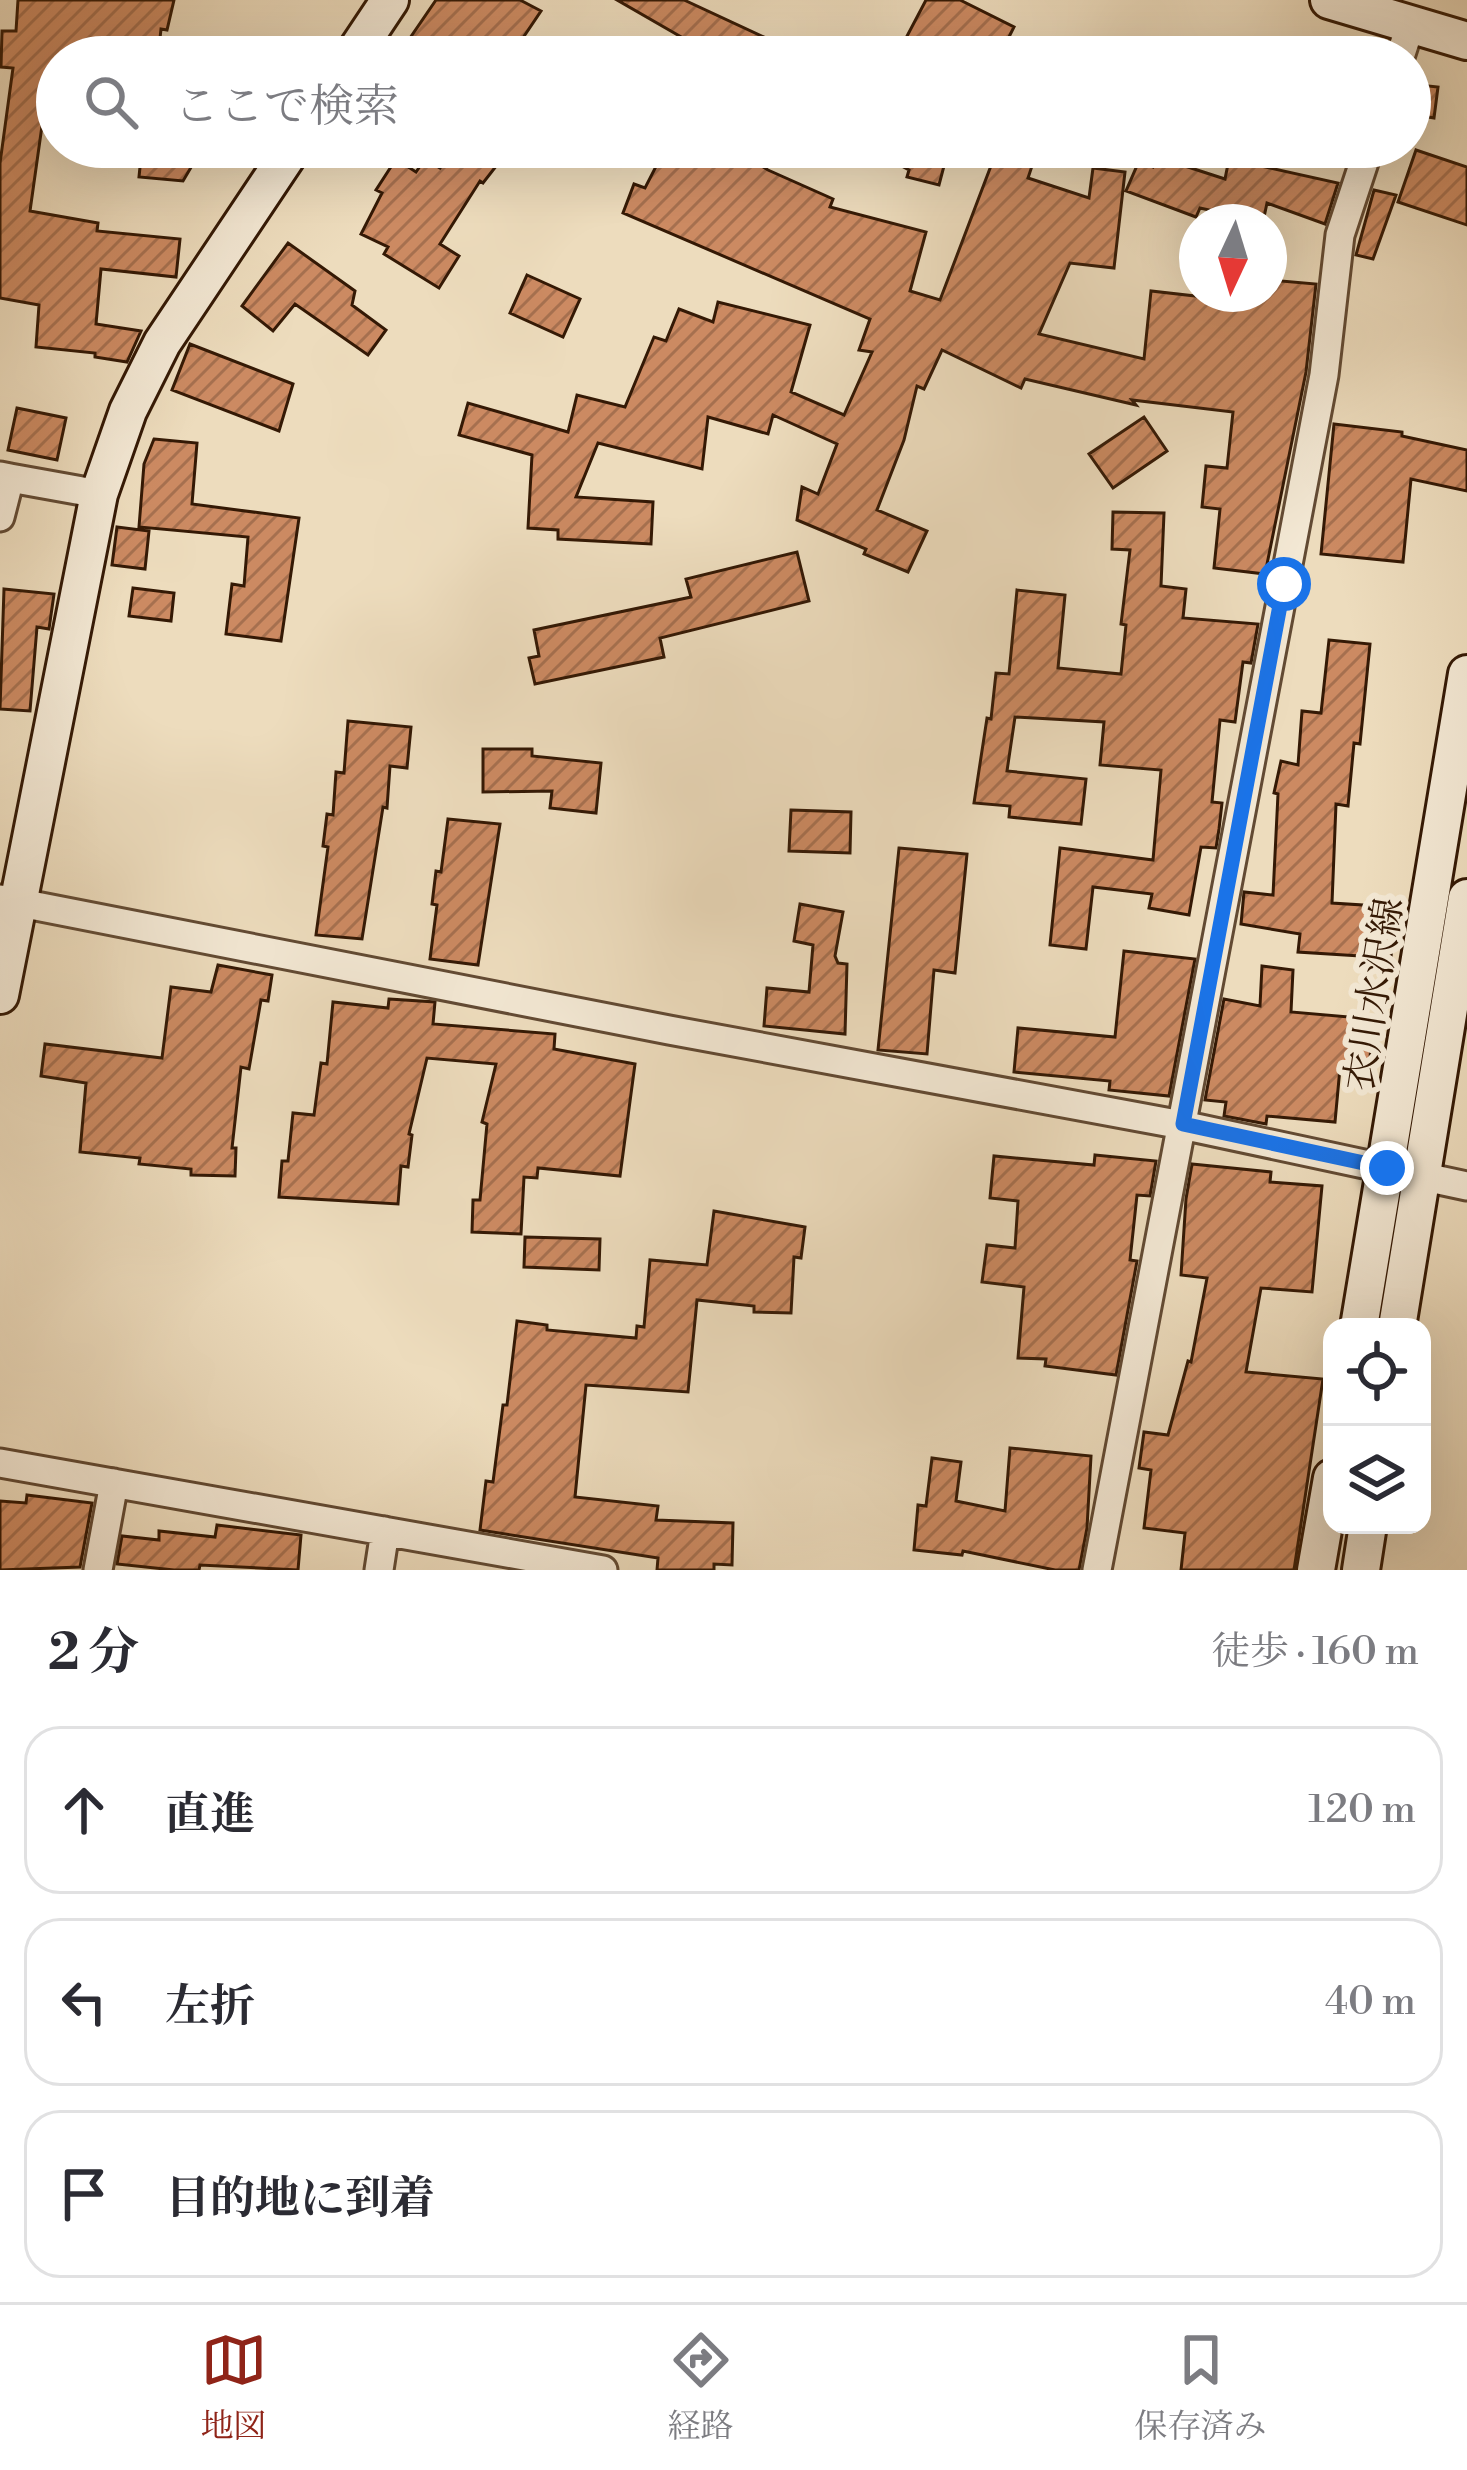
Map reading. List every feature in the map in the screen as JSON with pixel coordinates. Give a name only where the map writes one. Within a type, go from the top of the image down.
[{"type":"main road","points":[[366,36],[390,0]]},
{"type":"main road","points":[[1329,0],[1394,36]]},
{"type":"main road","points":[[1431,41],[1467,40]]},
{"type":"main road","points":[[0,995],[9,901],[99,494],[128,411],[162,343],[279,168]]},
{"type":"main road","name":"衣川水沢線","points":[[1397,1318],[1403,1172],[1467,674]]},
{"type":"main road","name":"衣川水沢線","points":[[1362,1318],[1403,1172],[1467,898]]},
{"type":"main road","points":[[1316,1570],[1323,1530]]},
{"type":"main road","points":[[1361,1570],[1367,1534]]},
{"type":"street","points":[[1097,1570],[1324,375],[1340,235],[1363,168]]},
{"type":"street","points":[[0,517],[5,477],[99,494]]},
{"type":"street","points":[[9,901],[692,1035],[1183,1124],[1467,1186]]},
{"type":"street","points":[[0,1463],[603,1570]]},
{"type":"street","points":[[98,1570],[114,1483]]},
{"type":"street","points":[[379,1570],[385,1532]]},
{"type":"building","points":[[18,0],[174,0],[167,30],[161,29],[160,36],[36,36],[36,168],[30,211],[98,223],[97,231],[180,239],[176,277],[101,269],[96,324],[141,331],[127,362],[95,357],[95,353],[36,347],[39,305],[0,298],[0,163],[13,68],[1,67],[2,31],[16,31]]},
{"type":"building","points":[[436,0],[520,0],[541,11],[524,36],[411,36]]},
{"type":"building","points":[[617,0],[684,0],[762,36],[680,36]]},
{"type":"building","points":[[926,0],[960,0],[1014,27],[1010,36],[907,36]]},
{"type":"building","points":[[1431,86],[1438,87],[1431,118]]},
{"type":"building","points":[[1431,155],[1467,167],[1467,225],[1398,202],[1410,168],[1431,168]]},
{"type":"building","points":[[140,168],[191,168],[183,181],[139,177]]},
{"type":"building","points":[[390,168],[416,172],[419,168],[495,168],[480,181],[440,244],[459,256],[439,288],[384,254],[388,247],[361,234],[382,193],[376,190]]},
{"type":"building","points":[[655,168],[765,168],[833,199],[830,207],[926,232],[910,291],[940,300],[990,168],[1031,168],[1028,178],[1089,198],[1093,168],[1125,172],[1114,268],[1070,263],[1039,334],[1144,359],[1151,291],[1179,294],[1179,312],[1287,312],[1287,282],[1316,284],[1306,372],[1265,574],[1214,568],[1220,509],[1202,507],[1206,466],[1227,468],[1233,412],[1132,400],[1136,405],[1025,379],[1021,388],[942,350],[924,389],[917,386],[904,440],[877,510],[927,531],[908,572],[797,520],[802,487],[818,494],[837,444],[773,415],[768,434],[708,417],[702,469],[598,443],[576,497],[653,502],[651,544],[558,539],[558,530],[528,528],[532,455],[459,435],[468,403],[568,432],[577,395],[625,407],[654,337],[666,341],[679,309],[713,322],[718,302],[810,325],[791,392],[844,415],[872,352],[859,350],[870,319],[623,213],[634,184],[645,188]]},
{"type":"building","points":[[905,168],[943,168],[939,185],[907,177]]},
{"type":"building","points":[[1136,168],[1191,168],[1225,179],[1227,168],[1270,168],[1338,183],[1325,224],[1287,210],[1287,204],[1179,204],[1179,211],[1126,191]]},
{"type":"building","points":[[1374,190],[1396,195],[1373,259],[1356,255]]},
{"type":"building","points":[[288,243],[355,291],[352,305],[386,330],[368,355],[295,304],[273,331],[242,306]]},
{"type":"building","points":[[527,275],[580,299],[563,337],[510,313]]},
{"type":"building","points":[[190,344],[293,384],[279,431],[172,390]]},
{"type":"building","points":[[17,408],[66,418],[57,460],[8,450]]},
{"type":"building","points":[[1144,417],[1167,451],[1113,488],[1089,454]]},
{"type":"building","points":[[1334,424],[1402,432],[1402,436],[1467,450],[1467,491],[1411,479],[1403,562],[1321,554]]},
{"type":"building","points":[[154,439],[197,443],[192,504],[299,518],[281,641],[226,634],[232,584],[244,586],[248,537],[139,527],[144,464]]},
{"type":"building","points":[[1113,512],[1164,513],[1161,586],[1186,589],[1183,618],[1258,624],[1251,663],[1243,662],[1235,722],[1220,720],[1212,802],[1222,803],[1216,848],[1201,847],[1189,915],[1149,908],[1152,894],[1093,887],[1086,949],[1050,945],[1060,848],[1153,860],[1161,770],[1100,765],[1104,722],[1015,717],[1007,771],[1086,779],[1081,824],[1009,817],[1010,806],[974,803],[996,673],[1009,674],[1017,590],[1065,595],[1058,668],[1121,674],[1126,625],[1121,624],[1130,550],[1112,549]]},
{"type":"building","points":[[117,527],[149,531],[145,569],[112,565]]},
{"type":"building","points":[[797,552],[809,601],[660,638],[664,657],[535,684],[529,658],[539,656],[534,630],[691,597],[686,579]]},
{"type":"building","points":[[133,588],[174,593],[171,621],[129,616]]},
{"type":"building","points":[[4,589],[54,594],[49,629],[37,627],[30,711],[0,709]]},
{"type":"building","points":[[1329,640],[1370,644],[1348,806],[1336,804],[1332,903],[1394,907],[1391,958],[1298,952],[1300,934],[1241,924],[1244,892],[1273,895],[1278,794],[1274,793],[1281,761],[1298,765],[1302,711],[1321,713]]},
{"type":"building","points":[[348,721],[411,727],[407,768],[390,766],[387,808],[383,807],[362,939],[316,935],[328,847],[323,846],[327,814],[333,815],[336,772],[344,773]]},
{"type":"building","points":[[483,749],[532,749],[532,756],[601,763],[596,813],[550,808],[552,791],[483,792]]},
{"type":"building","points":[[791,810],[851,812],[850,853],[789,851]]},
{"type":"building","points":[[448,819],[500,824],[478,965],[430,959],[436,871],[441,872]]},
{"type":"building","points":[[899,848],[967,854],[955,973],[934,970],[927,1054],[878,1050]]},
{"type":"building","points":[[800,904],[843,912],[835,956],[838,963],[847,964],[845,1034],[764,1026],[767,988],[809,992],[813,945],[794,941]]},
{"type":"building","points":[[1124,951],[1195,959],[1169,1096],[1109,1090],[1110,1081],[1014,1072],[1018,1028],[1115,1037]]},
{"type":"building","points":[[218,965],[272,975],[268,1001],[261,1000],[249,1069],[241,1067],[232,1148],[236,1148],[235,1176],[191,1175],[191,1169],[139,1164],[140,1158],[80,1152],[86,1083],[41,1076],[45,1044],[162,1058],[171,987],[211,992]]},
{"type":"building","points":[[1262,966],[1293,970],[1291,1012],[1373,1019],[1369,1071],[1340,1068],[1335,1122],[1267,1116],[1266,1124],[1224,1116],[1226,1102],[1205,1100],[1224,999],[1260,1006]]},
{"type":"building","points":[[389,999],[435,1002],[433,1024],[555,1034],[554,1049],[635,1064],[620,1176],[538,1168],[537,1178],[524,1177],[521,1234],[472,1232],[487,1124],[482,1122],[496,1064],[427,1058],[409,1134],[408,1167],[401,1166],[398,1204],[279,1197],[293,1113],[314,1115],[321,1063],[327,1064],[333,1002],[388,1008]]},
{"type":"building","points":[[1095,1155],[1156,1161],[1150,1196],[1137,1195],[1130,1260],[1137,1261],[1116,1375],[1045,1366],[1046,1359],[1018,1358],[1024,1287],[982,1282],[987,1245],[1015,1248],[1018,1201],[990,1198],[994,1156],[1094,1165]]},
{"type":"building","points":[[1192,1164],[1271,1172],[1270,1182],[1322,1186],[1312,1292],[1261,1288],[1246,1372],[1323,1379],[1294,1570],[1181,1570],[1185,1533],[1144,1528],[1151,1470],[1139,1468],[1144,1432],[1168,1435],[1191,1362],[1207,1278],[1181,1275]]},
{"type":"building","points":[[714,1211],[805,1227],[801,1258],[794,1257],[791,1313],[754,1312],[754,1306],[697,1300],[688,1392],[586,1385],[575,1497],[658,1506],[656,1520],[733,1523],[732,1565],[714,1564],[714,1570],[657,1570],[658,1558],[480,1530],[486,1481],[493,1482],[503,1405],[507,1405],[517,1321],[547,1325],[547,1330],[636,1338],[637,1326],[644,1327],[650,1260],[707,1265]]},
{"type":"building","points":[[525,1237],[600,1239],[599,1270],[524,1267]]},
{"type":"building","points":[[1010,1448],[1091,1456],[1079,1570],[1055,1570],[963,1551],[962,1555],[914,1550],[918,1505],[926,1506],[932,1458],[961,1462],[956,1501],[1005,1511]]},
{"type":"building","points":[[27,1495],[92,1503],[80,1567],[0,1570],[0,1501],[26,1503]]},
{"type":"building","points":[[217,1525],[301,1535],[298,1570],[200,1565],[199,1570],[174,1570],[117,1564],[122,1536],[159,1540],[159,1531],[215,1537]]},
{"type":"route","points":[[1284,584],[1183,1124],[1387,1168]]}]
